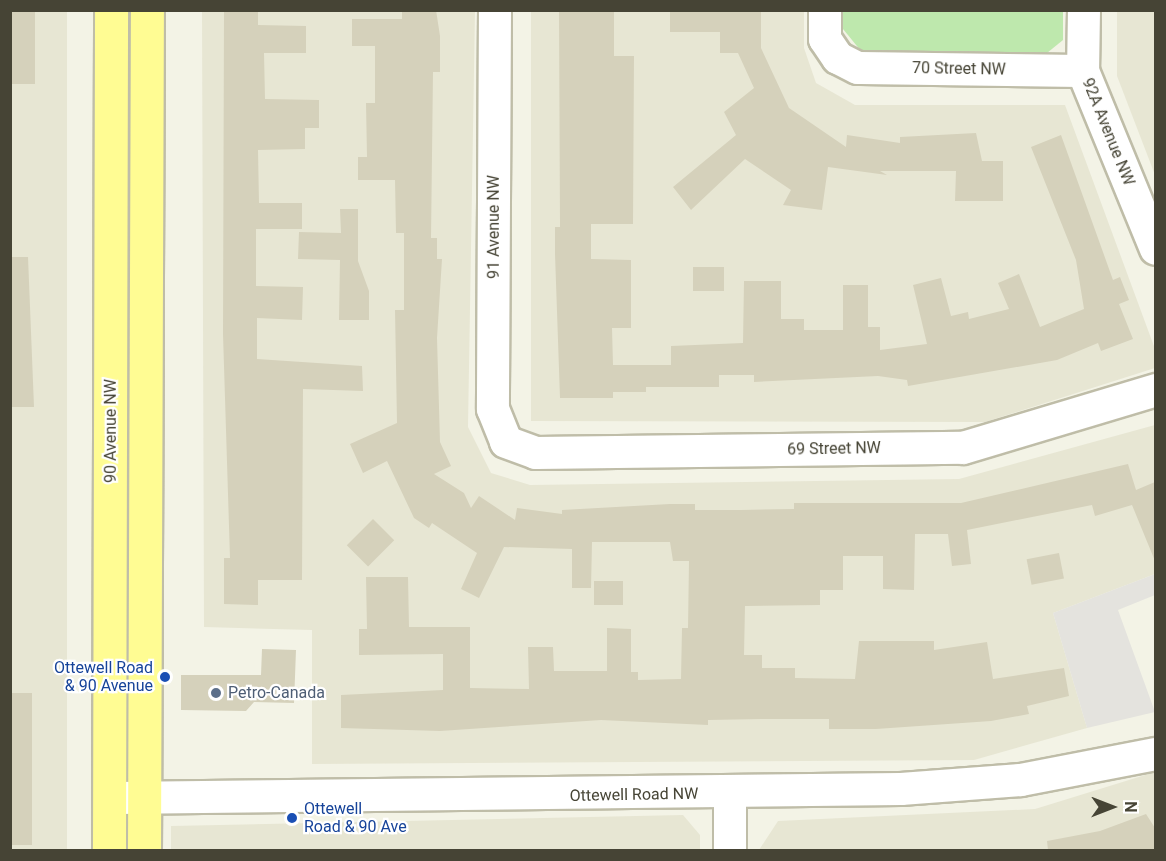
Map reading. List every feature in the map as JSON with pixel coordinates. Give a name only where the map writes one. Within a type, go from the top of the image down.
[{"type":"main road","name":"90 Avenue NW","points":[[109,850],[111,10]]},
{"type":"main road","name":"90 Avenue NW","points":[[144,850],[147,10]]},
{"type":"street","name":"91 Avenue NW","points":[[495,10],[493,408],[506,442]]},
{"type":"street","name":"70 Street NW","points":[[825,10],[825,39],[838,58],[858,68],[1083,71]]},
{"type":"street","name":"92A Avenue NW","points":[[1084,10],[1083,71],[1155,249]]},
{"type":"street","name":"69 Street NW","points":[[506,442],[536,453],[963,448],[1155,390]]},
{"type":"street","name":"Ottewell Road NW","points":[[110,798],[730,794],[1021,780],[1155,754]]},
{"type":"street","points":[[730,794],[730,850]]},
{"type":"shaded area","points":[[10,11],[67,11],[67,850],[10,850]]},
{"type":"shaded area","points":[[202,11],[475,11],[468,427],[491,473],[530,485],[959,479],[1155,425],[1155,574],[1053,613],[1087,728],[974,760],[312,764],[312,630],[204,627]]},
{"type":"shaded area","points":[[531,11],[804,11],[804,48],[816,83],[855,105],[1065,105],[1155,349],[1155,368],[985,422],[531,421]]},
{"type":"shaded area","points":[[1117,11],[1155,11],[1155,175],[1117,76]]},
{"type":"shaded area","points":[[1155,574],[1155,595],[1118,610],[1155,712],[1087,728],[1053,613]]},
{"type":"shaded area","points":[[1155,772],[1155,850],[759,850],[778,821],[1035,809]]},
{"type":"shaded area","points":[[683,815],[700,835],[700,850],[171,850],[171,826]]},
{"type":"green space","points":[[843,11],[1063,11],[1063,40],[1047,53],[861,51],[843,29]]},
{"type":"building","points":[[10,10],[35,10],[35,84],[10,84]]},
{"type":"building","points":[[224,10],[258,10],[258,25],[306,26],[306,53],[264,53],[265,99],[319,100],[319,128],[305,128],[305,149],[258,150],[259,203],[302,203],[302,229],[256,229],[256,286],[303,287],[302,320],[257,318],[257,359],[362,366],[363,391],[303,389],[302,580],[258,580],[258,605],[224,604],[224,558],[230,558],[223,334]]},
{"type":"building","points":[[402,10],[436,10],[440,36],[440,72],[433,72],[431,238],[437,238],[437,259],[442,259],[437,338],[440,442],[451,466],[434,474],[464,493],[471,508],[479,496],[515,520],[517,508],[562,514],[562,510],[670,504],[695,504],[695,510],[741,510],[794,509],[794,503],[961,503],[1128,464],[1136,490],[1155,482],[1155,561],[1132,505],[1095,516],[1092,505],[967,530],[971,564],[952,566],[948,534],[915,534],[914,590],[883,589],[883,556],[843,556],[843,590],[820,590],[820,605],[745,606],[744,655],[762,655],[762,668],[795,668],[795,678],[855,679],[859,641],[934,641],[934,650],[987,642],[993,679],[1064,668],[1069,696],[1027,706],[1029,714],[991,721],[876,729],[829,729],[829,719],[708,720],[708,725],[601,720],[440,731],[341,728],[341,695],[443,690],[443,654],[359,655],[359,629],[367,629],[366,577],[408,577],[409,627],[470,627],[470,688],[529,689],[528,647],[553,647],[554,671],[607,671],[607,628],[631,629],[631,672],[638,672],[638,680],[681,679],[682,628],[688,628],[689,561],[673,561],[670,542],[592,542],[591,588],[572,588],[572,549],[504,547],[479,598],[461,589],[477,553],[432,523],[429,528],[414,518],[387,461],[363,473],[350,444],[397,423],[395,310],[404,310],[404,233],[396,233],[395,180],[358,180],[358,157],[367,157],[366,103],[375,103],[375,46],[352,46],[352,19],[402,19]]},
{"type":"building","points":[[559,10],[614,10],[614,56],[634,56],[633,224],[591,224],[591,259],[631,260],[631,328],[612,328],[613,365],[671,365],[671,346],[743,343],[744,281],[781,281],[781,319],[804,319],[804,330],[843,330],[843,285],[868,285],[868,327],[880,327],[880,350],[927,344],[913,285],[941,278],[951,316],[968,312],[969,319],[1009,309],[998,283],[1019,274],[1040,327],[1084,309],[1076,260],[1031,147],[1061,135],[1113,280],[1120,277],[1129,300],[1119,304],[1133,339],[1101,351],[1098,343],[1057,360],[908,386],[907,380],[878,376],[754,382],[754,375],[719,375],[719,387],[646,387],[646,392],[613,392],[613,398],[560,398],[555,254],[555,227],[560,227]]},
{"type":"building","points":[[670,10],[761,10],[761,48],[789,108],[846,147],[847,135],[900,143],[900,137],[976,133],[982,161],[1003,161],[1003,201],[955,201],[956,171],[880,171],[887,175],[828,167],[822,210],[783,205],[791,190],[745,159],[691,210],[673,187],[736,135],[724,112],[754,88],[738,53],[720,53],[720,32],[670,32]]},
{"type":"building","points":[[340,209],[358,209],[358,261],[369,291],[369,320],[339,320],[340,260],[298,259],[299,232],[341,233]]},
{"type":"building","points":[[10,257],[28,257],[34,407],[10,407]]},
{"type":"building","points":[[693,267],[724,267],[724,291],[693,291]]},
{"type":"building","points":[[373,519],[394,540],[368,566],[347,545]]},
{"type":"building","points":[[1059,553],[1064,579],[1032,585],[1027,559]]},
{"type":"building","points":[[594,581],[623,581],[623,605],[594,605]]},
{"type":"building","points":[[262,649],[296,650],[294,703],[254,702],[246,711],[181,710],[181,675],[261,675]]},
{"type":"building","points":[[10,693],[32,693],[32,845],[10,845]]},
{"type":"building","points":[[1146,814],[1155,828],[1155,850],[1048,850],[1047,841],[1100,831]]},
{"type":"place","name":"Ottewell Road & 90 Avenue","points":[[165,677]]},
{"type":"place","name":"Petro-Canada","points":[[216,693]]},
{"type":"place","name":"Ottewell Road & 90 Ave","points":[[292,818]]}]
